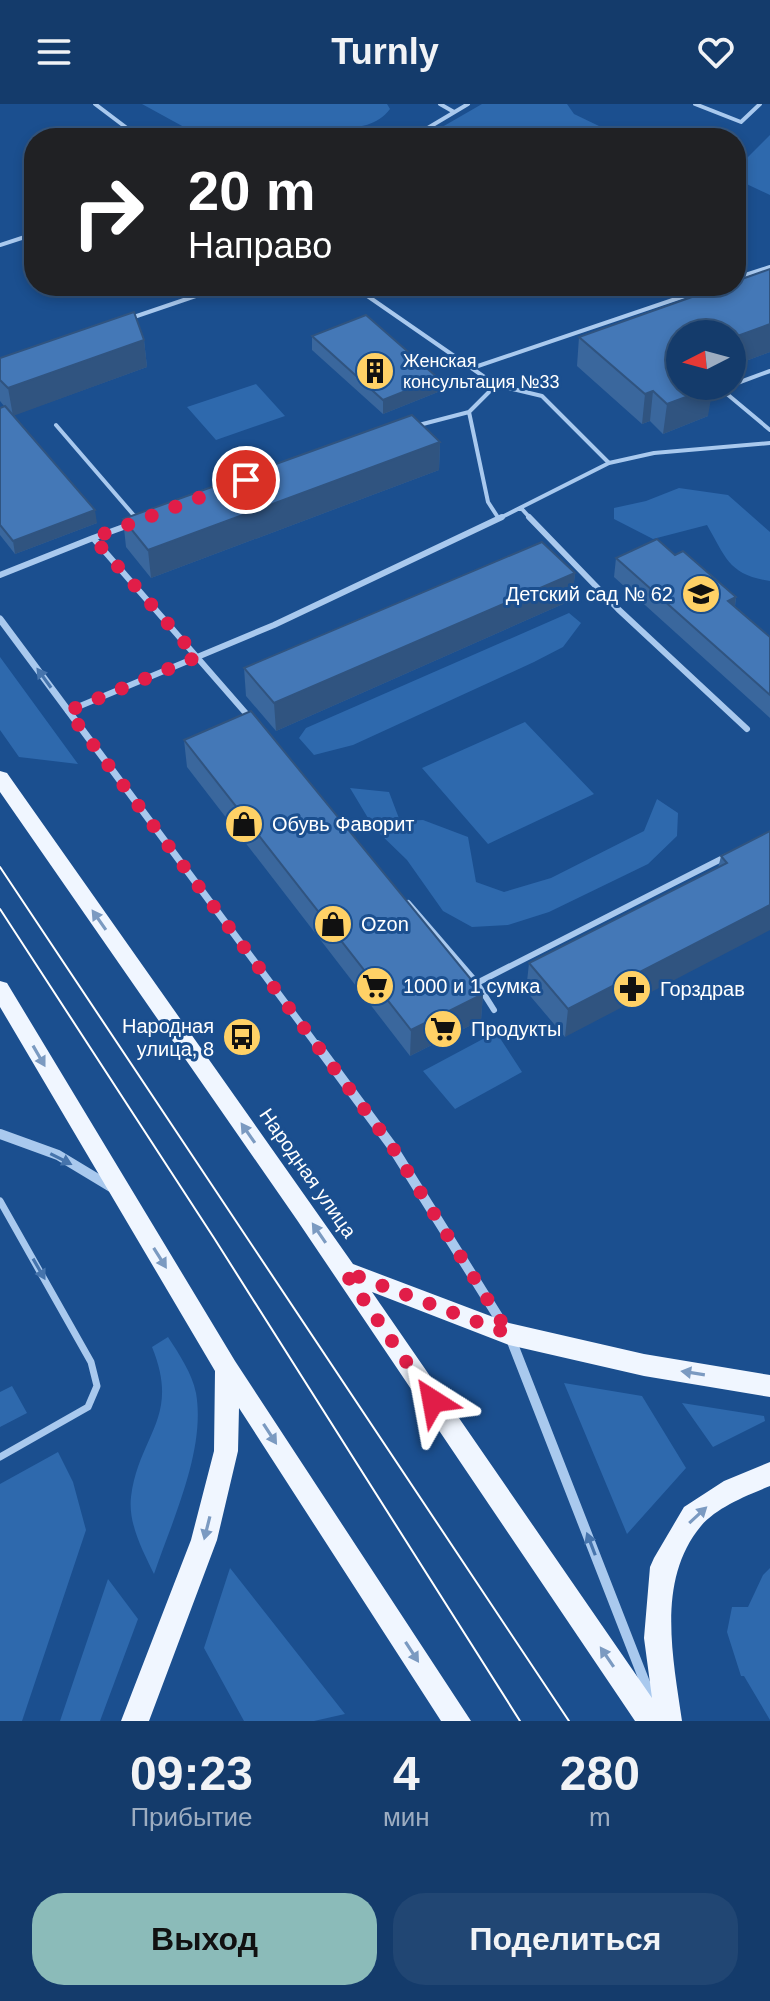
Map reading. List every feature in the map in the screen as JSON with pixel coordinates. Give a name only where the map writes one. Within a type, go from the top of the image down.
[{"type":"main road","name":"Народная улица","points":[[0,778],[344,1271],[651,1721]]},
{"type":"main road","points":[[0,989],[227,1369],[457,1721]]},
{"type":"main road","points":[[344,1271],[509,1334],[644,1365],[770,1386]]},
{"type":"main road","points":[[135,1721],[204,1540],[226,1451],[227,1369]]},
{"type":"main road","points":[[668,1721],[657,1638],[663,1567],[693,1516],[733,1489],[770,1474]]},
{"type":"street","points":[[0,619],[391,1145],[509,1334],[660,1721]]},
{"type":"street","points":[[0,1134],[58,1155],[119,1191]]},
{"type":"lane","points":[[95,104],[127,128]]},
{"type":"lane","points":[[440,104],[454,112]]},
{"type":"lane","points":[[428,128],[468,104]]},
{"type":"lane","points":[[695,104],[741,122],[760,104]]},
{"type":"lane","points":[[0,245],[24,237]]},
{"type":"lane","points":[[746,275],[770,267]]},
{"type":"lane","points":[[116,323],[196,296]]},
{"type":"lane","points":[[368,296],[475,367],[496,385],[542,396],[609,463]]},
{"type":"lane","points":[[475,367],[684,296]]},
{"type":"lane","points":[[746,380],[770,371]]},
{"type":"lane","points":[[401,429],[469,412],[496,385]]},
{"type":"lane","points":[[734,400],[770,430]]},
{"type":"lane","points":[[469,412],[488,502],[499,519]]},
{"type":"lane","points":[[56,425],[139,521]]},
{"type":"lane","points":[[68,711],[197,657],[499,519],[609,463],[654,453],[770,443]]},
{"type":"lane","points":[[521,508],[618,609],[747,729]]},
{"type":"lane","points":[[0,575],[152,516]]},
{"type":"lane","points":[[93,538],[260,730]]},
{"type":"lane","points":[[477,983],[734,852]]},
{"type":"lane","points":[[404,898],[477,983],[494,1010]]},
{"type":"lane","points":[[0,1201],[91,1362],[97,1386],[88,1407],[0,1457]]},
{"type":"shaded area","points":[[142,104],[387,104],[390,109],[379,119],[353,127],[186,128]]},
{"type":"shaded area","points":[[482,104],[567,104],[574,114],[603,128],[440,128]]},
{"type":"shaded area","points":[[770,135],[770,195],[746,184],[746,159]]},
{"type":"shaded area","points":[[256,384],[285,416],[216,440],[187,407]]},
{"type":"shaded area","points":[[679,488],[728,495],[770,532],[770,581],[746,574],[730,563],[707,525],[653,539],[614,519],[614,508],[646,501]]},
{"type":"shaded area","points":[[569,613],[581,623],[563,647],[534,662],[353,745],[314,755],[299,738],[306,728]]},
{"type":"shaded area","points":[[0,657],[78,764],[19,757],[0,730]]},
{"type":"shaded area","points":[[525,722],[594,794],[488,844],[422,768]]},
{"type":"shaded area","points":[[350,788],[389,792],[400,821],[423,820],[468,837],[476,882],[504,892],[551,878],[644,831],[657,799],[678,813],[677,836],[648,864],[549,912],[508,925],[472,927],[443,911],[407,860],[374,828]]},
{"type":"shaded area","points":[[496,1032],[522,1072],[455,1109],[423,1071]]},
{"type":"shaded area","points":[[168,1337],[191,1378],[198,1415],[186,1485],[154,1574],[134,1527],[131,1497],[135,1475],[160,1409],[160,1371],[152,1347]]},
{"type":"shaded area","points":[[564,1383],[642,1396],[686,1468],[627,1534]]},
{"type":"shaded area","points":[[12,1386],[27,1413],[0,1427],[0,1392]]},
{"type":"shaded area","points":[[682,1403],[764,1416],[765,1421],[713,1447]]},
{"type":"shaded area","points":[[58,1452],[73,1482],[86,1530],[22,1721],[0,1721],[0,1484]]},
{"type":"shaded area","points":[[230,1568],[345,1714],[314,1721],[244,1721],[204,1648]]},
{"type":"shaded area","points":[[770,1568],[770,1720],[744,1676],[741,1676],[727,1632],[732,1607],[748,1607],[763,1575]]},
{"type":"shaded area","points":[[108,1579],[138,1619],[100,1721],[60,1721]]},
{"type":"building","points":[[770,269],[770,324],[746,333],[746,320],[666,320],[666,400],[678,400],[667,404],[653,391],[645,394],[579,337],[695,296],[746,296],[746,277]]},
{"type":"building","points":[[134,312],[144,340],[8,388],[0,380],[0,358]]},
{"type":"building","name":"Женская консультация №33","points":[[366,315],[438,378],[383,400],[312,336]]},
{"type":"building","points":[[5,406],[95,510],[13,541],[0,525],[0,408]]},
{"type":"building","points":[[412,415],[440,442],[148,550],[123,519]]},
{"type":"building","points":[[657,539],[675,555],[683,551],[736,597],[728,601],[770,637],[770,695],[616,558]]},
{"type":"building","points":[[542,542],[575,573],[274,703],[244,668]]},
{"type":"building","points":[[251,711],[483,994],[411,1030],[184,740]]},
{"type":"building","points":[[770,831],[770,905],[568,1009],[529,963],[727,863],[721,856]]},
{"type":"tram line","points":[[0,867],[569,1721]]},
{"type":"tram line","points":[[0,909],[214,1238],[520,1721]]},
{"type":"place","name":"Женская консультация №33","points":[[375,371]]},
{"type":"place","name":"Детский сад № 62","points":[[701,594]]},
{"type":"place","name":"Обувь Фаворит","points":[[244,824]]},
{"type":"place","name":"Ozon","points":[[333,924]]},
{"type":"place","name":"1000 и 1 сумка","points":[[375,986]]},
{"type":"place","name":"Горздрав","points":[[632,989]]},
{"type":"place","name":"Продукты","points":[[443,1029]]},
{"type":"place","name":"Народная улица, 8","points":[[242,1037]]},
{"type":"route","points":[[246,480],[93,538],[197,657],[68,711],[391,1145],[509,1334],[344,1271],[433,1401]]}]
